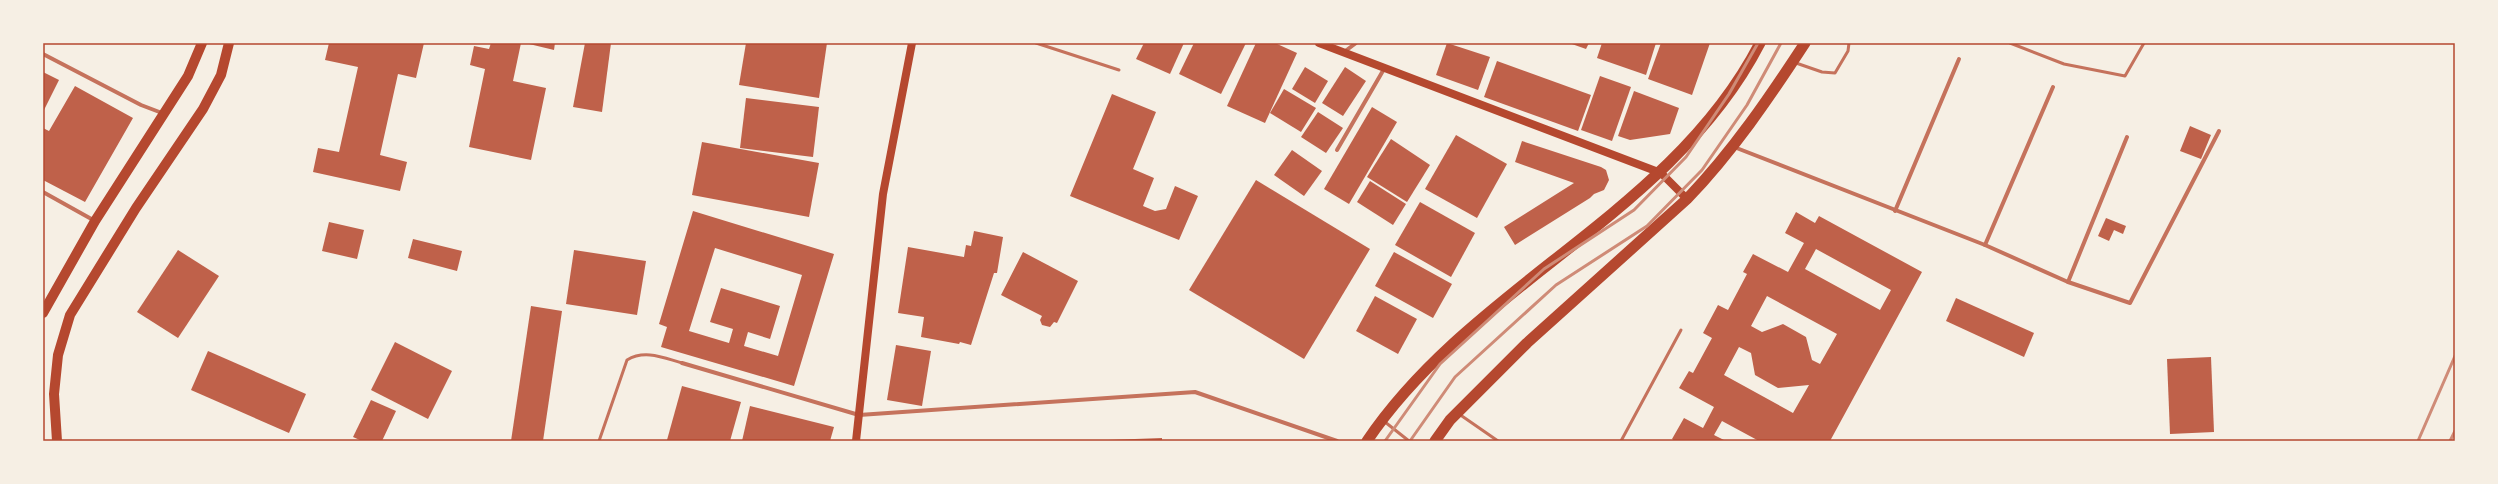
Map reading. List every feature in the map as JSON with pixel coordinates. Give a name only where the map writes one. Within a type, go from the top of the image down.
[{"type":"highway","points":[[1367,441],[1382,419],[1433,362],[1532,277],[1661,173],[1694,137],[1723,100],[1760,43]]},
{"type":"highway","points":[[1435,441],[1458,413],[1527,343],[1687,199],[1733,147],[1805,43]]},
{"type":"main road","points":[[43,313],[95,221],[188,76],[202,43]]},
{"type":"main road","points":[[57,441],[54,394],[58,355],[70,315],[136,208],[203,109],[221,75],[229,43]]},
{"type":"main road","points":[[856,441],[883,194],[912,43]]},
{"type":"main road","points":[[1319,43],[1384,69],[1661,173],[1687,199]]},
{"type":"street","points":[[1344,52],[1356,43]]},
{"type":"street","points":[[43,54],[141,105],[164,114]]},
{"type":"street","points":[[1895,211],[1959,59]]},
{"type":"street","points":[[1338,150],[1384,69]]},
{"type":"street","points":[[1985,245],[2053,87]]},
{"type":"street","points":[[1733,147],[1985,245],[2068,282],[2130,303],[2219,131]]},
{"type":"street","points":[[2068,282],[2127,137]]},
{"type":"street","points":[[43,192],[95,221]]},
{"type":"street","points":[[682,363],[859,415],[1195,392],[1337,441]]},
{"type":"lane","points":[[1036,43],[1119,70]]},
{"type":"lane","points":[[1793,62],[1822,72],[1835,73],[1848,51],[1849,43]]},
{"type":"lane","points":[[2010,43],[2064,64],[2125,76],[2144,43]]},
{"type":"lane","points":[[1622,441],[1681,330]]},
{"type":"lane","points":[[598,441],[627,360],[637,354],[649,354],[682,363]]},
{"type":"lane","points":[[1458,413],[1498,441]]},
{"type":"lane","points":[[1382,419],[1408,441]]},
{"type":"building","points":[[329,43],[424,43],[416,78],[398,74],[380,155],[407,162],[400,191],[313,172],[318,148],[339,152],[358,67],[325,60]]},
{"type":"building","points":[[491,43],[521,43],[513,81],[546,88],[531,160],[469,147],[485,69],[470,65],[474,46],[489,49]]},
{"type":"building","points":[[525,43],[555,43],[554,50]]},
{"type":"building","points":[[585,43],[611,43],[602,112],[573,107]]},
{"type":"building","points":[[746,43],[827,43],[819,98],[739,85]]},
{"type":"building","points":[[1144,43],[1184,43],[1170,74],[1136,59]]},
{"type":"building","points":[[1194,43],[1246,43],[1221,94],[1179,74]]},
{"type":"building","points":[[1256,43],[1275,43],[1297,53],[1265,123],[1227,106]]},
{"type":"building","points":[[1447,43],[1490,57],[1478,90],[1436,75]]},
{"type":"building","points":[[1569,43],[1589,43],[1586,49]]},
{"type":"building","points":[[1602,43],[1656,43],[1646,75],[1597,58]]},
{"type":"building","points":[[1661,43],[1710,43],[1692,95],[1648,79]]},
{"type":"building","points":[[1497,61],[1591,95],[1578,131],[1484,97]]},
{"type":"building","points":[[1305,67],[1328,81],[1315,103],[1292,89]]},
{"type":"building","points":[[1345,67],[1366,81],[1343,116],[1322,103]]},
{"type":"building","points":[[43,72],[59,80],[43,112]]},
{"type":"building","points":[[1600,76],[1631,87],[1612,141],[1581,130]]},
{"type":"building","points":[[75,86],[133,118],[85,202],[43,180],[43,128],[49,131]]},
{"type":"building","points":[[1284,89],[1316,108],[1301,132],[1270,113]]},
{"type":"building","points":[[1634,91],[1679,108],[1670,134],[1630,140],[1618,136]]},
{"type":"building","points":[[1112,94],[1156,112],[1133,169],[1154,178],[1143,206],[1155,211],[1166,209],[1175,186],[1198,196],[1179,240],[1070,196]]},
{"type":"building","points":[[746,98],[819,107],[813,157],[740,148]]},
{"type":"building","points":[[1372,107],[1397,122],[1349,204],[1324,189]]},
{"type":"building","points":[[1318,112],[1343,128],[1326,153],[1301,137]]},
{"type":"building","points":[[2190,126],[2211,135],[2201,159],[2180,151]]},
{"type":"building","points":[[1456,135],[1507,164],[1477,218],[1425,189]]},
{"type":"building","points":[[1391,139],[1430,165],[1407,202],[1367,177]]},
{"type":"building","points":[[1522,141],[1601,167],[1606,170],[1609,180],[1604,190],[1594,194],[1515,245],[1504,227],[1574,183],[1515,162]]},
{"type":"building","points":[[702,142],[819,163],[809,217],[692,195]]},
{"type":"building","points":[[1292,150],[1322,171],[1304,196],[1274,175]]},
{"type":"building","points":[[1256,180],[1370,249],[1304,359],[1189,290]]},
{"type":"building","points":[[1370,181],[1406,204],[1393,225],[1357,202]]},
{"type":"building","points":[[1420,202],[1475,233],[1451,277],[1395,245]]},
{"type":"building","points":[[693,211],[834,254],[794,386],[661,347],[667,327],[659,324]],"holes":[[[715,248],[802,275],[778,356],[744,346],[748,332],[770,339],[780,306],[721,288],[710,322],[733,329],[729,343],[689,331]]]},
{"type":"building","points":[[1796,212],[1815,223],[1819,216],[1922,272],[1830,441],[1759,441],[1722,421],[1714,435],[1726,441],[1675,441],[1672,439],[1684,418],[1703,428],[1714,407],[1679,388],[1689,371],[1693,373],[1712,338],[1703,333],[1718,305],[1728,310],[1747,274],[1743,272],[1753,254],[1788,272],[1804,243],[1785,233]],"holes":[[[1816,249],[1891,290],[1880,310],[1805,269]],[[1767,296],[1837,334],[1820,364],[1812,360],[1806,337],[1783,324],[1762,332],[1751,326]],[[1739,347],[1751,353],[1755,375],[1778,388],[1809,385],[1793,413],[1724,375]]]},
{"type":"building","points":[[2106,218],[2126,226],[2123,234],[2114,230],[2109,241],[2098,236]]},
{"type":"building","points":[[329,222],[364,230],[357,259],[322,251]]},
{"type":"building","points":[[974,231],[1003,237],[997,273],[994,273],[971,345],[960,342],[959,344],[921,337],[924,317],[898,313],[908,247],[964,257],[966,245],[971,246]]},
{"type":"building","points":[[413,239],[462,251],[457,271],[408,258]]},
{"type":"building","points":[[178,250],[219,276],[178,338],[137,312]]},
{"type":"building","points":[[574,250],[646,261],[637,315],[566,304]]},
{"type":"building","points":[[1023,252],[1078,281],[1057,323],[1054,322],[1050,327],[1042,325],[1040,320],[1042,316],[1001,295]]},
{"type":"building","points":[[1394,252],[1452,284],[1433,318],[1375,286]]},
{"type":"building","points":[[1375,296],[1417,319],[1398,354],[1356,331]]},
{"type":"building","points":[[1956,298],[2034,333],[2024,357],[1946,321]]},
{"type":"building","points":[[531,306],[562,311],[543,441],[511,441]]},
{"type":"building","points":[[395,342],[452,371],[428,419],[371,390]]},
{"type":"building","points":[[896,345],[931,351],[922,406],[887,400]]},
{"type":"building","points":[[208,351],[306,394],[289,433],[191,390]]},
{"type":"building","points":[[2211,357],[2214,432],[2170,434],[2167,359]]},
{"type":"building","points":[[682,386],[741,402],[730,441],[667,440]]},
{"type":"building","points":[[371,400],[396,411],[382,441],[362,441],[353,437]]},
{"type":"building","points":[[750,406],[834,427],[830,441],[742,441]]},
{"type":"building","points":[[1162,438],[1162,441],[1108,441],[1108,440]]},
{"type":"railway","points":[[1385,441],[1440,364],[1544,269],[1634,210],[1686,157],[1729,94],[1758,43]]},
{"type":"railway","points":[[1410,441],[1455,377],[1556,285],[1647,226],[1702,170],[1747,105],[1781,43]]},
{"type":"railway","points":[[2418,441],[2455,356]]},
{"type":"railway","points":[[2450,441],[2455,431]]}]
